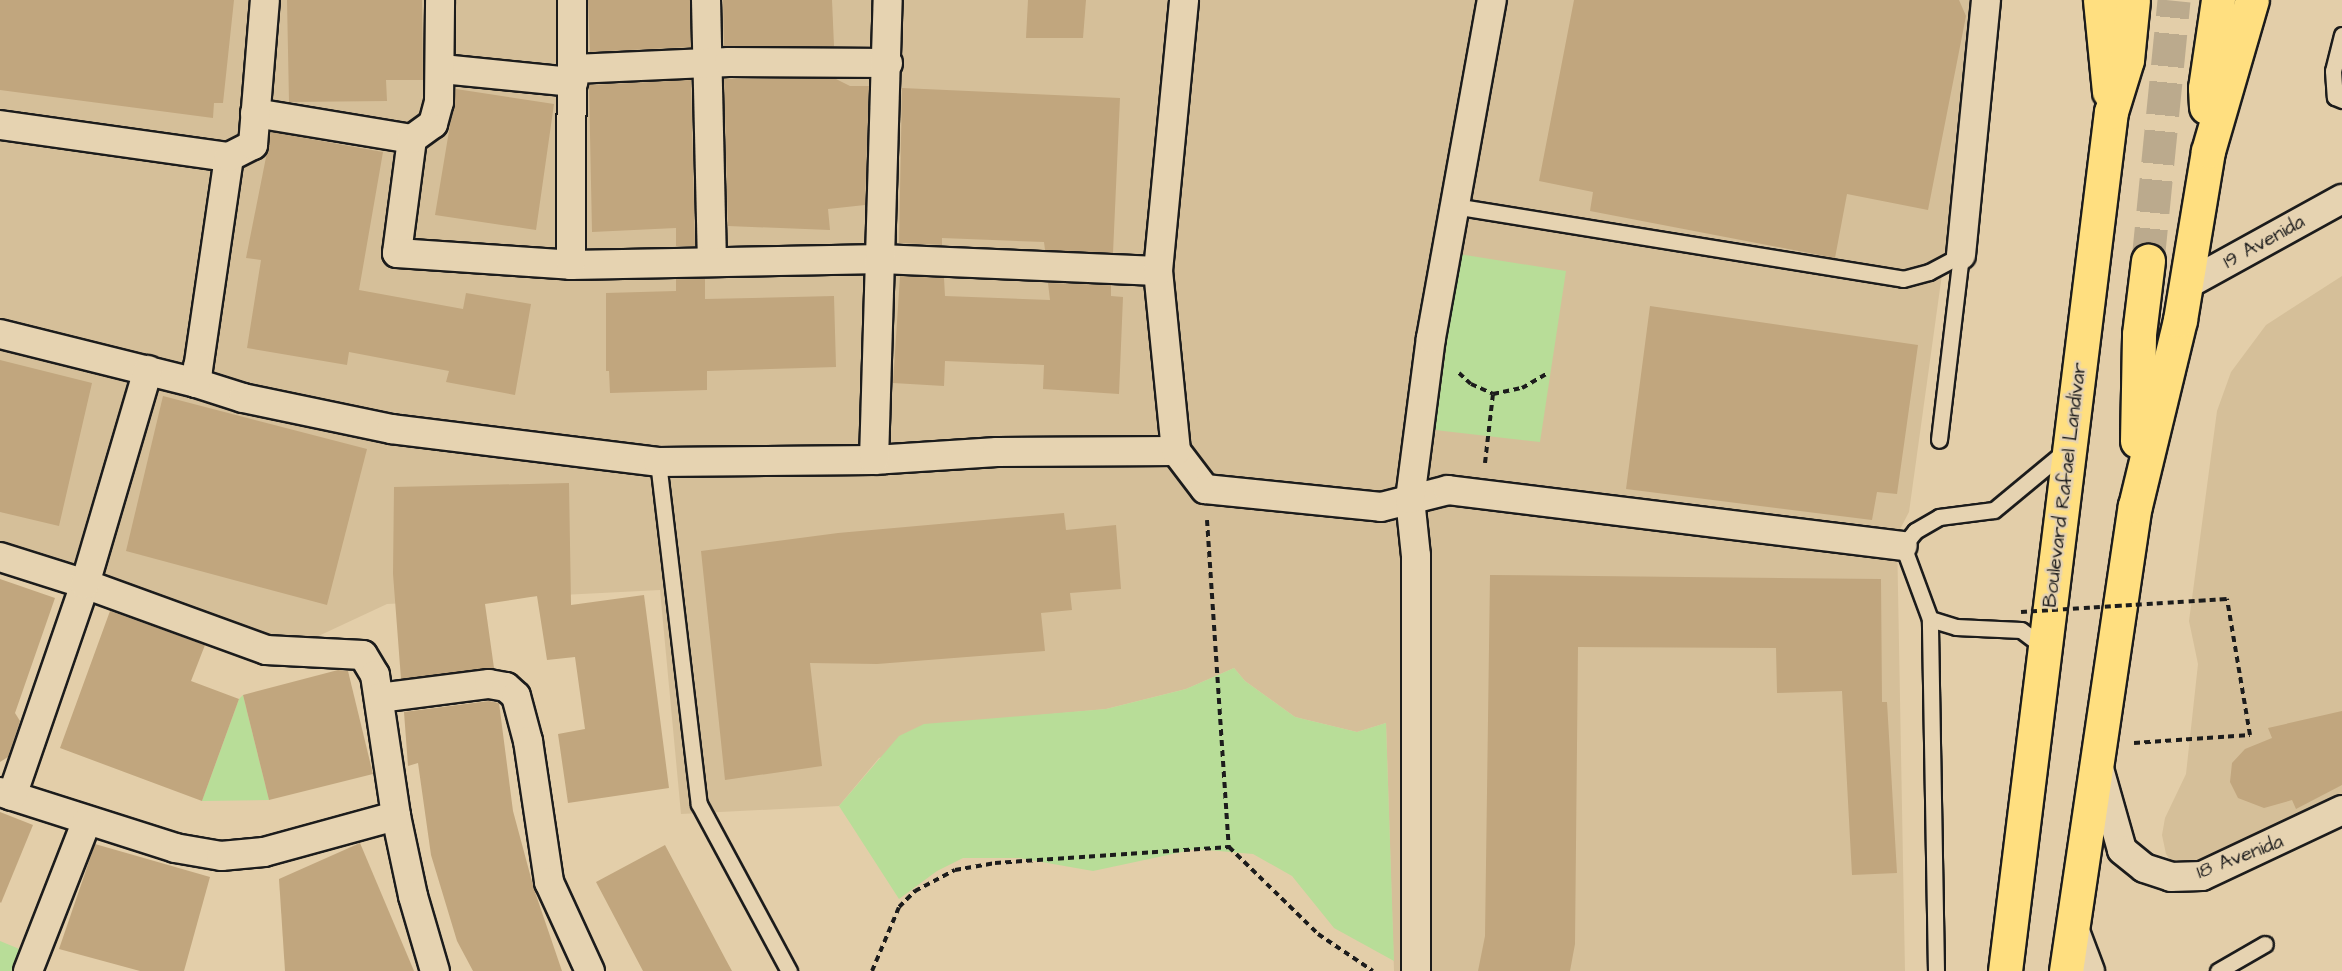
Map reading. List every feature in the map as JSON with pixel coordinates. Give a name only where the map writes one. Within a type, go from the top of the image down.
[{"type":"main road","points":[[2100,0],[2111,112]]},
{"type":"main road","name":"Boulevard Rafael Landívar","points":[[2005,971],[2111,112],[2127,60],[2133,0]]},
{"type":"main road","points":[[2208,151],[2205,88],[2218,0]]},
{"type":"main road","points":[[2066,971],[2135,506],[2186,285],[2208,151],[2252,0]]},
{"type":"main road","points":[[2135,506],[2139,334],[2148,261]]},
{"type":"street","points":[[0,125],[229,157],[253,145],[265,0]]},
{"type":"street","points":[[255,113],[412,139],[434,124],[442,69],[440,0]]},
{"type":"street","points":[[571,265],[572,0]]},
{"type":"street","points":[[706,0],[710,62],[712,262]]},
{"type":"street","points":[[874,460],[883,259],[888,0]]},
{"type":"street","points":[[1184,0],[1158,271],[1176,451],[1205,489],[1382,507],[1448,490],[1903,546]]},
{"type":"street","points":[[1416,971],[1416,556],[1410,499],[1431,338],[1492,0]]},
{"type":"street","points":[[1961,255],[1986,0]]},
{"type":"street","points":[[442,69],[573,75],[710,62],[888,63]]},
{"type":"street","points":[[412,139],[397,253],[571,265],[883,259],[1158,271]]},
{"type":"street","points":[[229,157],[196,383],[243,398],[391,429],[658,462],[874,460],[997,452],[1176,451]]},
{"type":"street","name":"19 Avenida","points":[[2186,285],[2342,199]]},
{"type":"street","points":[[148,370],[85,584],[6,794],[86,822],[175,848],[221,856],[264,852],[396,816]]},
{"type":"street","points":[[0,557],[85,584],[266,650],[363,655],[375,675],[396,816],[413,896],[435,971]]},
{"type":"street","points":[[380,698],[489,684],[506,687],[516,696],[528,741],[549,882],[590,971]]},
{"type":"street","name":"18 Avenida","points":[[2098,754],[2122,850],[2144,868],[2171,877],[2202,876],[2342,810]]},
{"type":"street","points":[[28,971],[86,822]]},
{"type":"street","points":[[2073,926],[2091,971]]},
{"type":"lane","points":[[2342,35],[2333,71],[2335,97],[2342,100]]},
{"type":"lane","points":[[1454,206],[1903,279],[1929,272],[1961,255]]},
{"type":"lane","points":[[1939,440],[1961,255]]},
{"type":"lane","points":[[0,334],[196,383]]},
{"type":"lane","points":[[1936,971],[1930,619],[1903,546],[1915,531],[1939,517],[1994,510],[2070,447]]},
{"type":"lane","points":[[658,462],[699,804],[789,971]]},
{"type":"lane","points":[[1930,619],[1956,627],[2021,630],[2045,648]]},
{"type":"lane","points":[[2218,971],[2265,944]]},
{"type":"path","points":[[1431,338],[1471,384],[1493,394],[1522,388],[1546,374]]},
{"type":"path","points":[[1482,494],[1493,394]]},
{"type":"path","points":[[1205,489],[1229,847],[1318,934],[1373,971]]},
{"type":"path","points":[[2021,612],[2227,599],[2250,735],[2098,754]]},
{"type":"path","points":[[872,971],[899,907],[915,891],[955,870],[995,863],[1229,847]]},
{"type":"shaded area","points":[[0,0],[1980,0],[1909,512],[1897,535],[1905,971],[1394,971],[1386,723],[1357,732],[1295,717],[1245,681],[1234,668],[1186,689],[1106,709],[1040,715],[879,758],[839,806],[681,814],[660,590],[387,604],[297,646],[0,551]]},
{"type":"shaded area","points":[[2342,276],[2342,813],[2231,871],[2176,868],[2166,854],[2162,835],[2165,818],[2186,774],[2198,664],[2189,621],[2217,411],[2231,372],[2266,325]]},
{"type":"green space","points":[[1459,254],[1566,271],[1540,442],[1435,430]]},
{"type":"green space","points":[[1234,668],[1245,681],[1295,717],[1357,732],[1386,723],[1394,961],[1334,928],[1292,876],[1253,854],[1196,849],[1093,871],[1019,858],[963,858],[937,871],[899,899],[839,806],[899,736],[924,724],[1106,709],[1186,689]]},
{"type":"green space","points":[[243,695],[269,800],[202,801],[239,699]]},
{"type":"green space","points":[[0,941],[29,953],[22,971],[0,971]]},
{"type":"building","points":[[0,0],[234,0],[223,103],[214,103],[213,118],[0,90]]},
{"type":"building","points":[[287,0],[422,0],[423,80],[386,80],[387,101],[289,102]]},
{"type":"building","points":[[588,0],[690,0],[691,47],[590,52]]},
{"type":"building","points":[[723,0],[832,0],[834,46],[724,46]]},
{"type":"building","points":[[1028,0],[1086,0],[1083,38],[1026,38]]},
{"type":"building","points":[[1574,0],[1959,0],[1966,16],[1928,210],[1847,194],[1835,258],[1590,211],[1593,192],[1539,181]]},
{"type":"building","points":[[724,79],[836,79],[850,86],[869,86],[865,205],[828,209],[830,230],[728,226]]},
{"type":"building","points":[[691,80],[695,246],[676,246],[676,228],[592,232],[589,85]]},
{"type":"building","points":[[902,88],[1120,98],[1113,253],[1045,250],[1044,242],[942,238],[942,245],[899,243]]},
{"type":"building","points":[[456,89],[554,104],[536,230],[435,215]]},
{"type":"building","points":[[271,132],[383,152],[359,290],[463,309],[466,293],[531,304],[515,395],[446,382],[449,371],[349,352],[347,365],[247,348],[261,260],[246,258]]},
{"type":"building","points":[[900,276],[944,278],[945,296],[1050,300],[1048,283],[1111,285],[1111,296],[1123,297],[1119,394],[1043,389],[1044,365],[945,361],[944,386],[893,383]]},
{"type":"building","points":[[676,279],[705,279],[705,299],[834,296],[836,367],[707,371],[707,390],[610,393],[609,371],[606,371],[606,293],[676,291]]},
{"type":"building","points":[[1650,306],[1918,345],[1897,494],[1877,492],[1872,520],[1626,489]]},
{"type":"building","points":[[0,360],[92,383],[59,526],[0,512]]},
{"type":"building","points":[[163,396],[367,449],[327,605],[126,551]]},
{"type":"building","points":[[569,483],[571,605],[644,595],[669,788],[568,803],[558,734],[585,729],[575,657],[547,660],[537,596],[485,604],[494,668],[401,679],[393,574],[394,487]]},
{"type":"building","points":[[1064,513],[1066,530],[1116,525],[1121,589],[1070,593],[1072,610],[1041,613],[1045,651],[877,664],[810,663],[822,766],[725,780],[701,551],[838,533]]},
{"type":"building","points":[[1490,575],[1881,579],[1882,702],[1887,702],[1897,873],[1852,875],[1842,691],[1777,693],[1776,648],[1578,647],[1575,944],[1570,971],[1478,971],[1485,936]]},
{"type":"building","points":[[0,579],[55,598],[15,713],[20,721],[8,757],[0,762]]},
{"type":"building","points":[[110,611],[205,645],[191,681],[239,699],[202,801],[60,748]]},
{"type":"building","points":[[338,670],[348,671],[373,774],[269,800],[243,695]]},
{"type":"building","points":[[489,701],[499,703],[513,811],[534,889],[562,971],[473,971],[457,941],[431,855],[418,763],[408,766],[404,712]]},
{"type":"building","points":[[2342,711],[2342,785],[2296,809],[2292,800],[2264,808],[2238,798],[2230,782],[2232,763],[2245,749],[2272,738],[2268,728]]},
{"type":"building","points":[[0,812],[33,825],[1,903],[0,902]]},
{"type":"building","points":[[360,843],[414,971],[285,971],[279,879]]},
{"type":"building","points":[[95,844],[210,877],[184,971],[140,971],[59,949]]},
{"type":"building","points":[[665,845],[732,971],[643,971],[596,882]]},
{"type":"tunnel","points":[[2148,261],[2174,0]]}]
